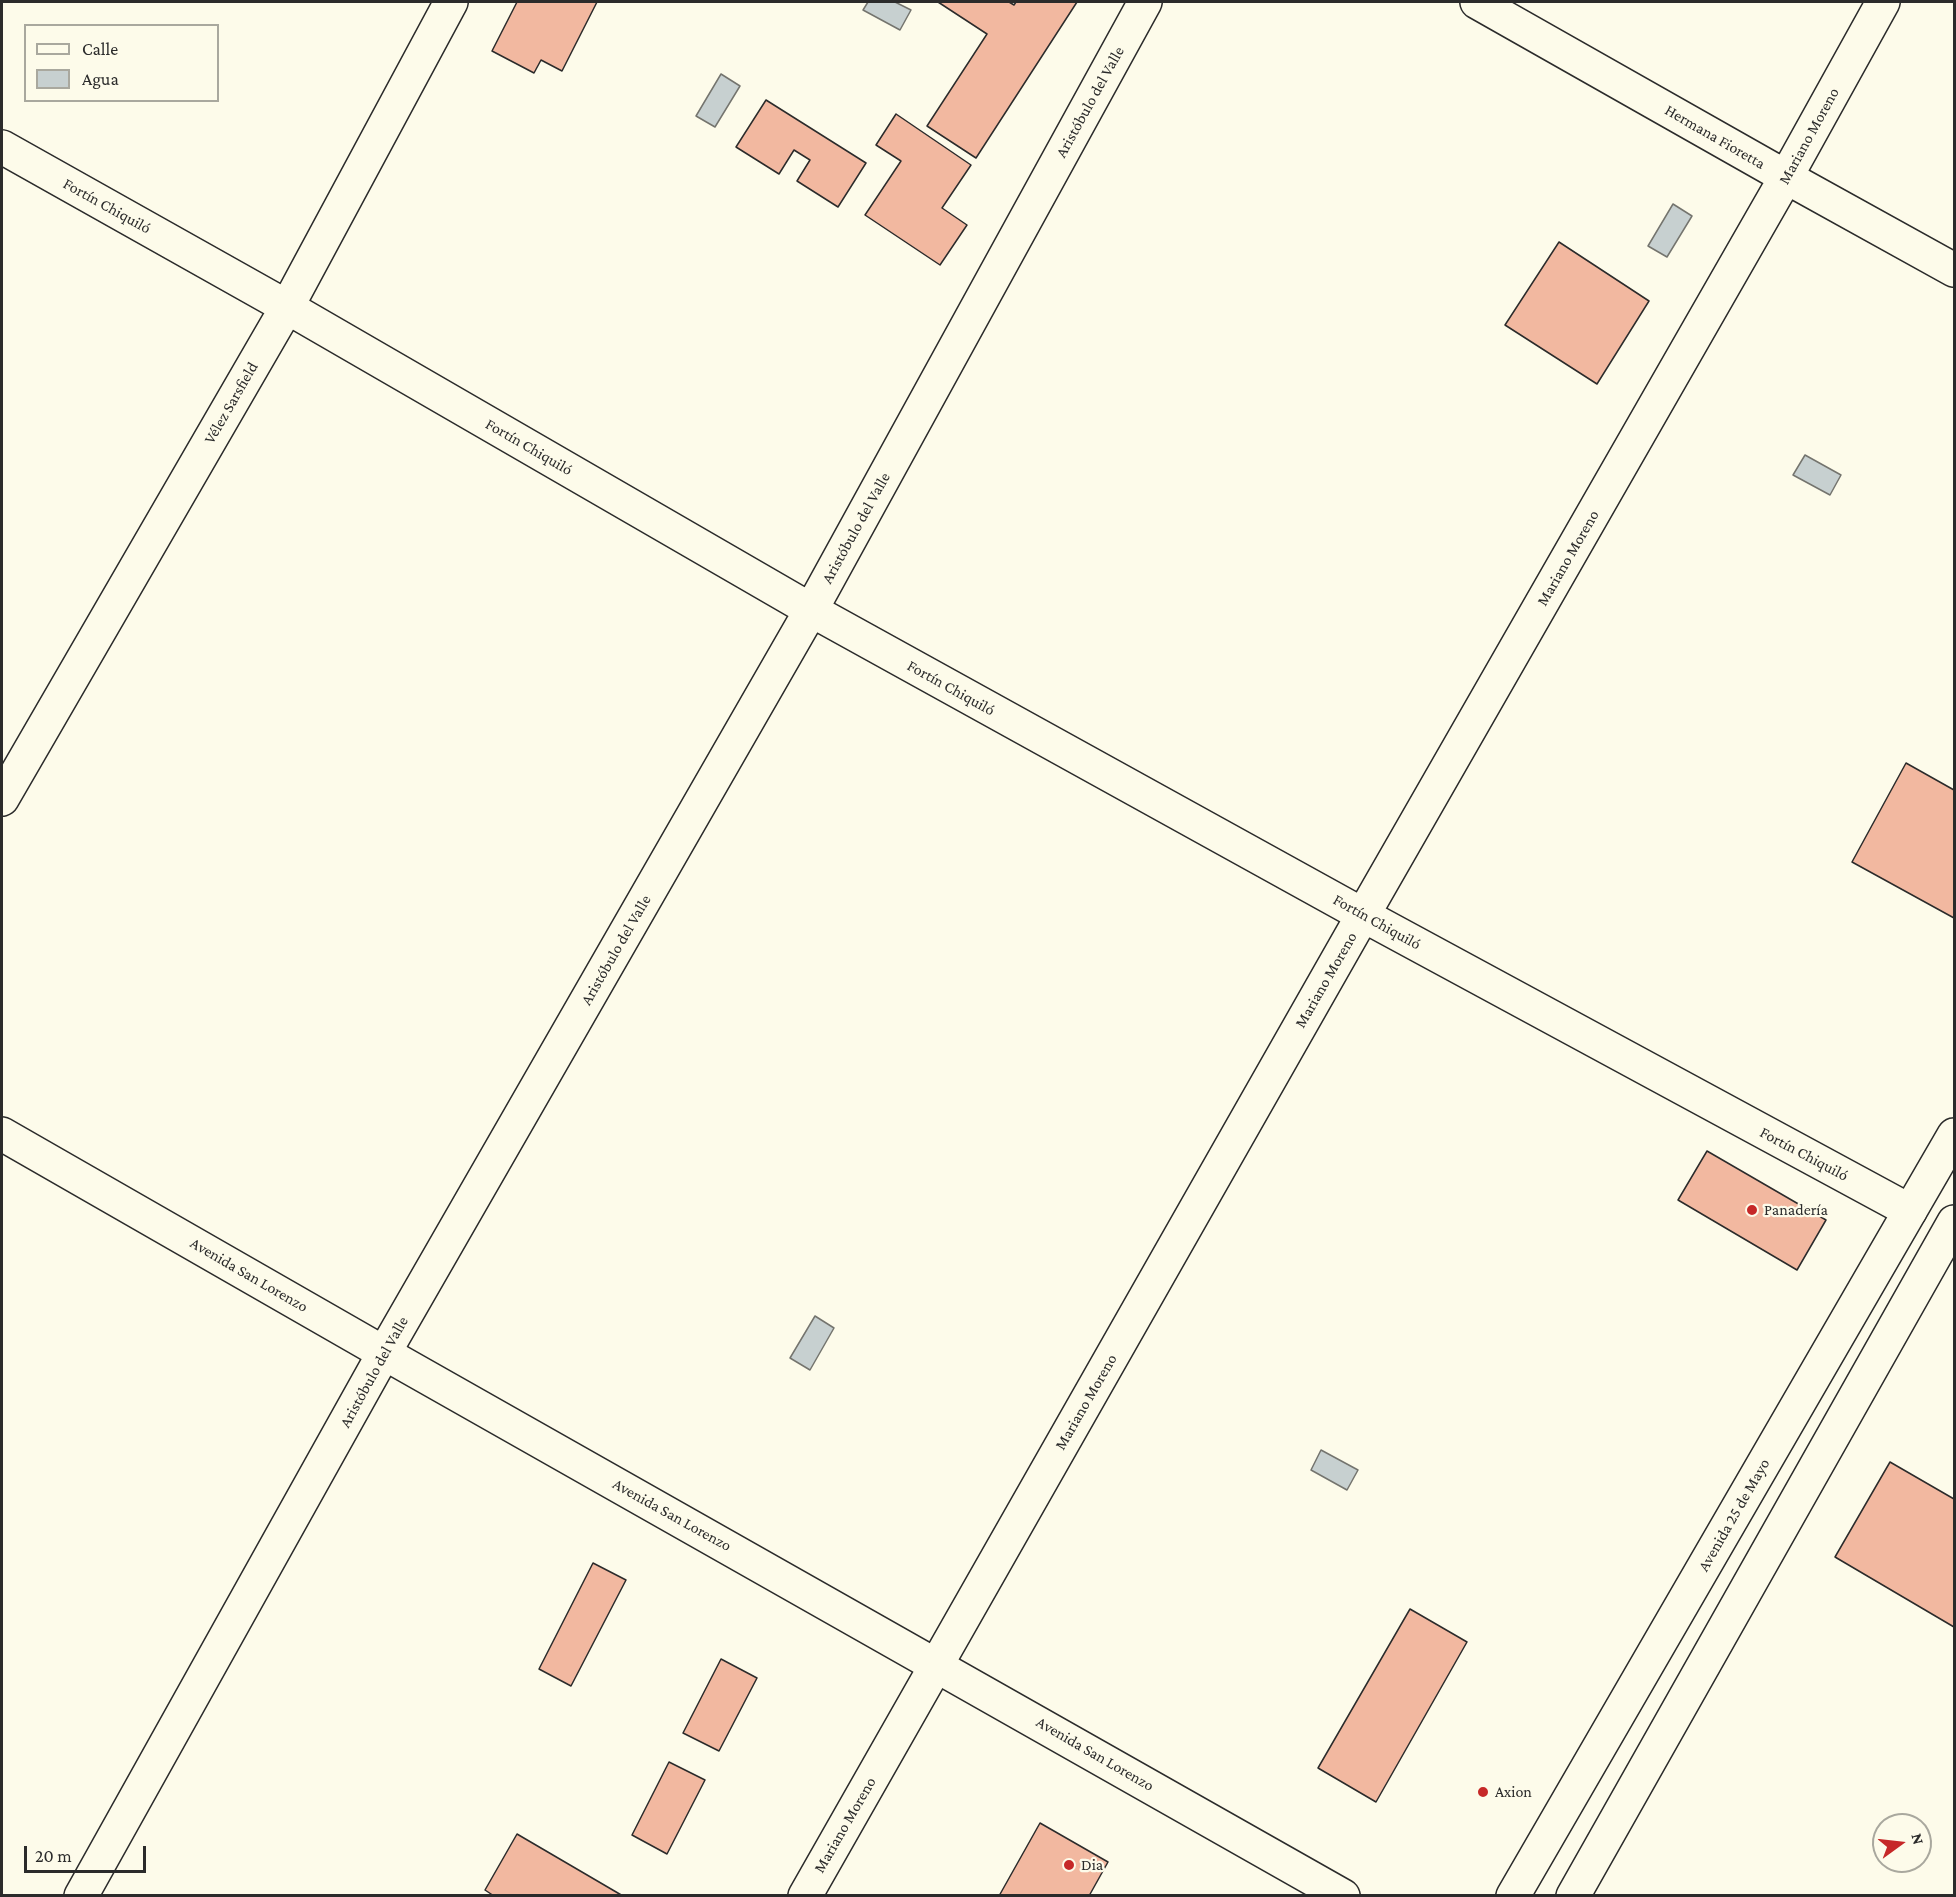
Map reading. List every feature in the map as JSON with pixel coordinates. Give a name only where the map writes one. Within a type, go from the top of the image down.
[{"type":"street","name":"Vélez Sarsfield","points":[[2,799],[287,307],[451,2]]},
{"type":"street","name":"Aristóbulo del Valle","points":[[81,1896],[384,1353],[811,610],[1145,2]]},
{"type":"street","name":"Hermana Fioretta","points":[[1477,2],[1954,270]]},
{"type":"street","name":"Mariano Moreno","points":[[805,1896],[1786,177],[1883,2]]},
{"type":"street","name":"Fortín Chiquiló","points":[[2,147],[287,307],[811,610],[1363,915],[1910,1211],[1952,1231]]},
{"type":"street","name":"Avenida San Lorenzo","points":[[2,1134],[1342,1896]]},
{"type":"street","name":"Avenida 25 de Mayo","points":[[1513,1896],[1954,1135]]},
{"type":"street","points":[[1573,1896],[1952,1231]]},
{"type":"water","points":[[868,2],[895,2],[911,10],[900,30],[863,10]]},
{"type":"water","points":[[721,74],[740,86],[715,127],[696,116]]},
{"type":"water","points":[[1673,204],[1692,216],[1667,257],[1648,246]]},
{"type":"water","points":[[1805,455],[1841,475],[1830,495],[1793,475]]},
{"type":"water","points":[[815,1316],[834,1328],[810,1370],[790,1358]]},
{"type":"water","points":[[1321,1450],[1358,1470],[1347,1490],[1311,1470]]},
{"type":"building","points":[[517,2],[597,2],[562,71],[541,60],[534,73],[492,51]]},
{"type":"building","points":[[938,2],[1009,2],[1014,5],[1016,2],[1077,2],[976,158],[927,126],[987,34]]},
{"type":"building","points":[[766,100],[866,163],[838,207],[797,181],[810,160],[794,150],[779,174],[736,147]]},
{"type":"building","points":[[896,114],[971,165],[942,208],[967,225],[940,265],[865,215],[901,161],[876,145]]},
{"type":"building","points":[[1559,242],[1649,301],[1597,384],[1505,325]]},
{"type":"building","points":[[1906,763],[1954,790],[1954,918],[1852,862]]},
{"type":"building","name":"Panadería","points":[[1707,1151],[1826,1220],[1797,1270],[1678,1200]]},
{"type":"building","points":[[1890,1462],[1954,1499],[1954,1627],[1835,1557]]},
{"type":"building","points":[[593,1563],[626,1580],[571,1686],[539,1669]]},
{"type":"building","points":[[1410,1609],[1467,1642],[1376,1802],[1318,1768]]},
{"type":"building","points":[[721,1659],[757,1678],[719,1751],[683,1733]]},
{"type":"building","points":[[669,1762],[705,1780],[667,1854],[632,1835]]},
{"type":"building","points":[[1040,1823],[1108,1862],[1089,1896],[999,1896]]},
{"type":"building","points":[[517,1834],[623,1896],[494,1896],[485,1890]]},
{"type":"place","name":"Panadería","points":[[1752,1210]]},
{"type":"place","name":"Axion","points":[[1483,1792]]},
{"type":"place","name":"Dia","points":[[1069,1865]]}]
